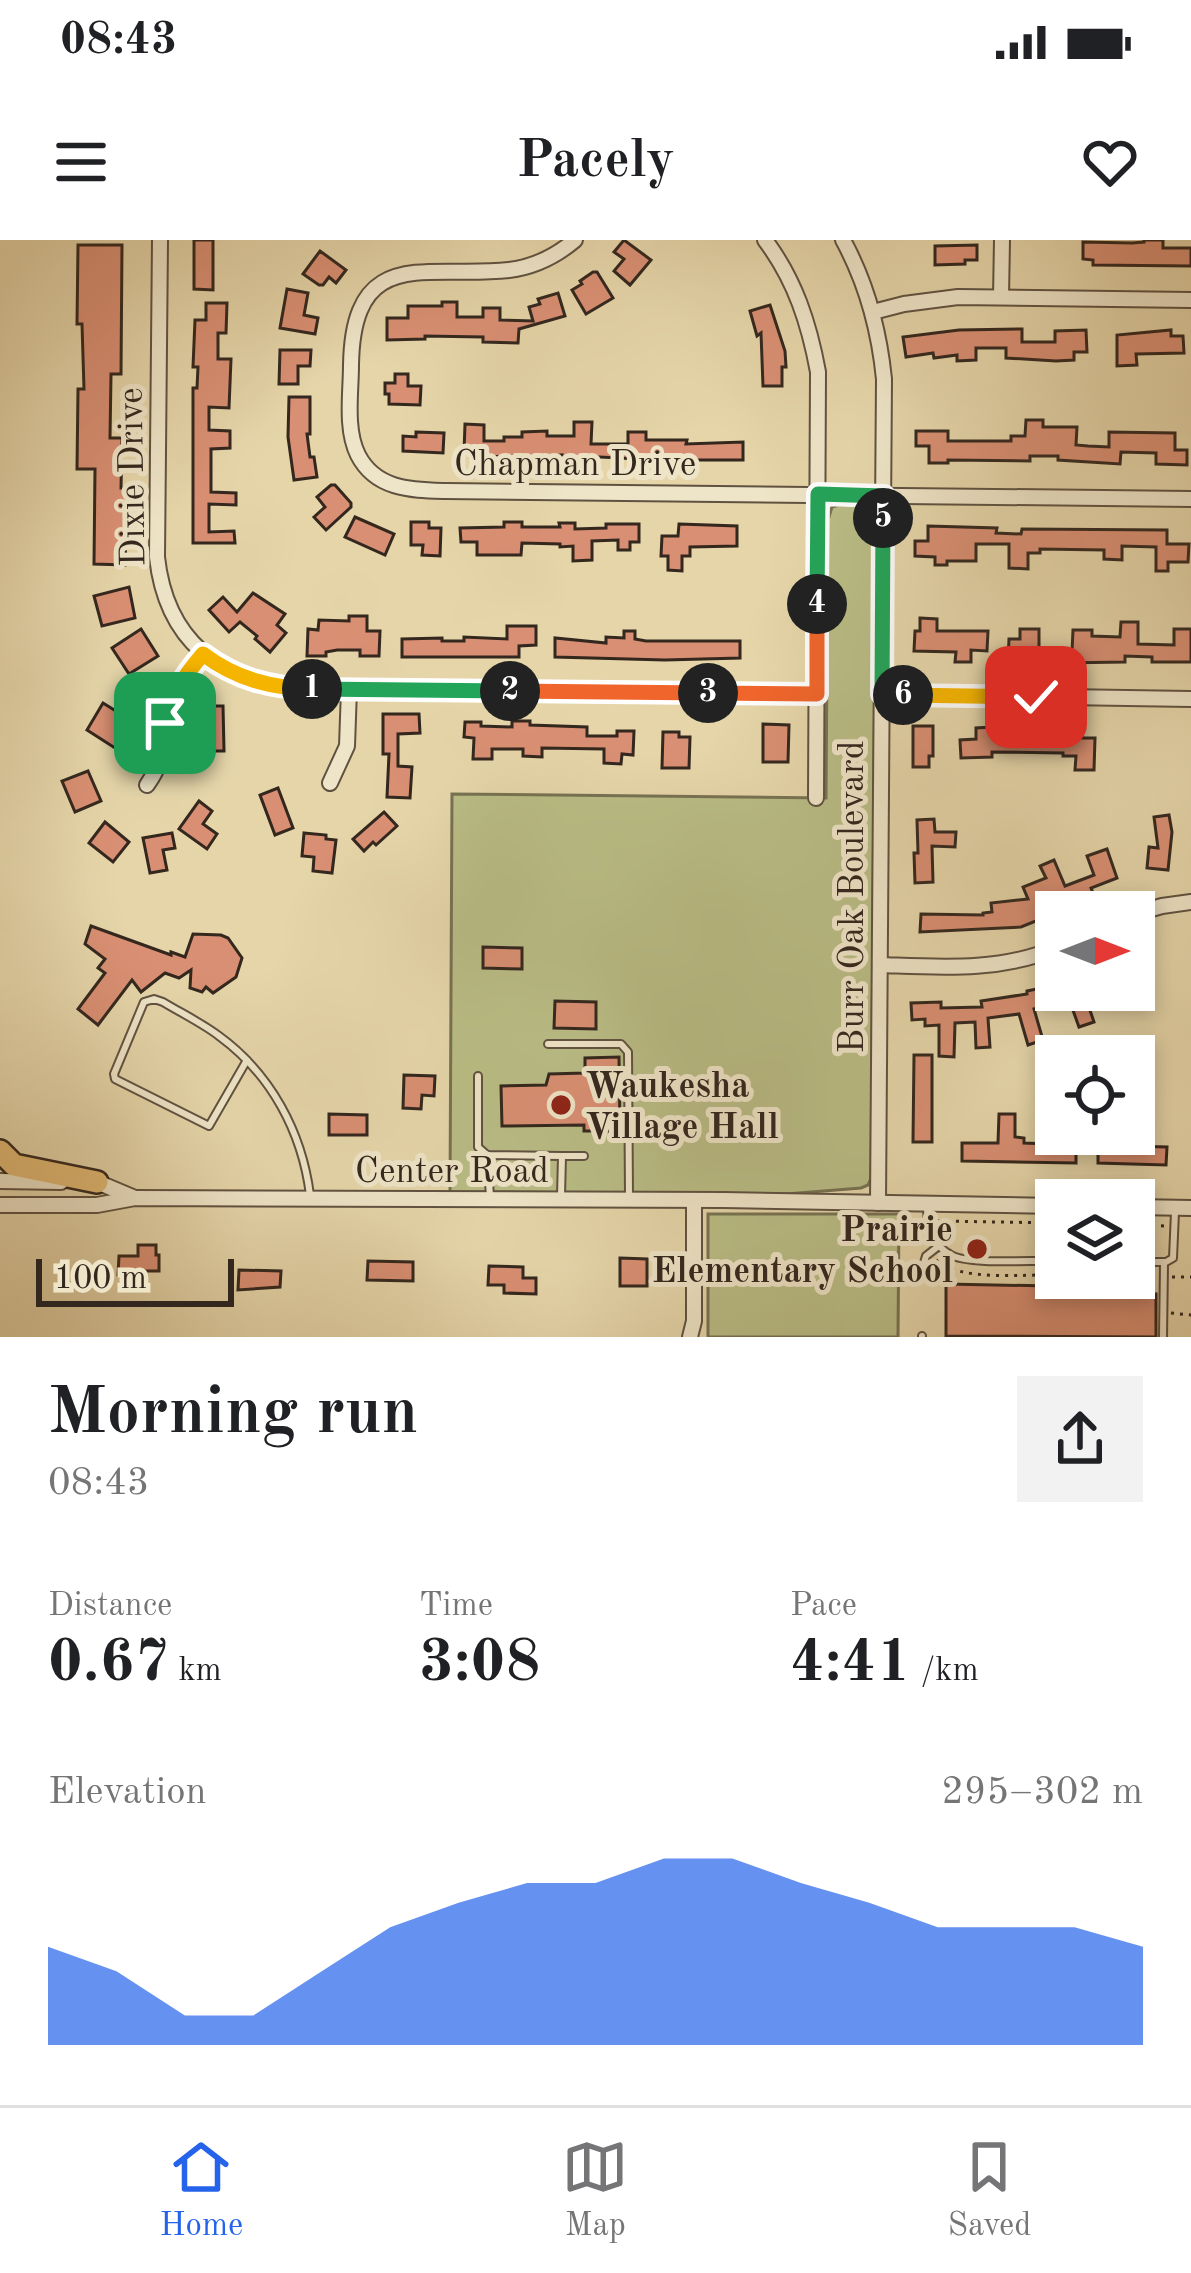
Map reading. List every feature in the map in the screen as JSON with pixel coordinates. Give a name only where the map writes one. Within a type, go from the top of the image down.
[{"type":"main road","points":[[0,1151],[14,1166],[97,1182]]},
{"type":"street","name":"Dixie Drive","points":[[160,240],[159,577],[170,611],[203,654],[232,673],[273,687],[817,694]]},
{"type":"street","name":"Chapman Drive","points":[[575,240],[536,264],[514,269],[421,270],[400,275],[363,302],[352,334],[350,414],[357,454],[367,469],[403,489],[1191,500]]},
{"type":"street","name":"Burr Oak Boulevard","points":[[765,240],[790,279],[812,339],[819,399],[816,798]]},
{"type":"street","name":"Burr Oak Boulevard","points":[[843,240],[873,312],[884,379],[878,1203]]},
{"type":"street","points":[[1001,297],[1002,240]]},
{"type":"street","points":[[873,312],[945,298],[1191,300]]},
{"type":"street","points":[[147,785],[162,759],[170,702],[203,654]]},
{"type":"street","points":[[331,783],[346,746],[349,689]]},
{"type":"street","points":[[882,694],[1191,699]]},
{"type":"street","points":[[1155,908],[1191,902]]},
{"type":"street","points":[[880,965],[998,965],[1035,956]]},
{"type":"street","name":"Center Road","points":[[0,1181],[97,1182],[135,1198]]},
{"type":"street","name":"Center Road","points":[[0,1204],[311,1198],[1035,1206]]},
{"type":"street","points":[[690,1337],[694,1200]]},
{"type":"lane","points":[[247,1060],[209,1126],[114,1074],[144,1002],[154,999],[216,1033],[247,1060],[286,1113],[308,1171],[311,1198]]},
{"type":"lane","points":[[548,1044],[621,1044],[628,1052],[629,1200]]},
{"type":"lane","points":[[478,1076],[478,1148],[487,1155],[584,1156]]},
{"type":"lane","points":[[487,1155],[490,1199]]},
{"type":"lane","points":[[560,1199],[562,1156]]},
{"type":"lane","points":[[927,1203],[931,1233],[959,1258],[1035,1260]]},
{"type":"lane","points":[[1155,1262],[1173,1258],[1175,1226],[1183,1208]]},
{"type":"lane","points":[[922,1266],[940,1245]]},
{"type":"lane","points":[[1163,1337],[1164,1262]]},
{"type":"path","points":[[902,1221],[1035,1223]]},
{"type":"path","points":[[1155,1226],[1175,1226]]},
{"type":"path","points":[[1163,1313],[1191,1315]]},
{"type":"green space","points":[[868,506],[876,514],[868,1185],[786,1194],[450,1192],[452,794],[826,798],[828,520],[832,507]]},
{"type":"green space","points":[[708,1214],[899,1214],[898,1337],[708,1337]]},
{"type":"building","points":[[194,240],[213,240],[213,290],[194,289]]},
{"type":"building","points":[[624,240],[651,260],[630,285],[614,271],[624,259],[614,252]]},
{"type":"building","points":[[1163,240],[1163,248],[1191,248],[1191,266],[1093,265],[1093,260],[1083,259],[1083,242]]},
{"type":"building","points":[[78,245],[122,245],[121,374],[111,374],[110,438],[122,438],[121,488],[127,488],[125,565],[94,564],[95,469],[77,469],[78,389],[84,389],[82,324],[77,324]]},
{"type":"building","points":[[977,245],[977,260],[935,265],[935,246]]},
{"type":"building","points":[[320,251],[346,270],[336,283],[329,277],[319,285],[303,274]]},
{"type":"building","points":[[593,272],[613,298],[586,314],[572,290]]},
{"type":"building","points":[[287,289],[308,293],[304,315],[318,318],[315,334],[280,328]]},
{"type":"building","points":[[558,293],[565,316],[519,329],[518,343],[483,342],[483,337],[387,340],[387,318],[408,318],[408,306],[457,302],[457,317],[483,317],[483,308],[500,308],[500,320],[533,321],[529,307]]},
{"type":"building","points":[[206,303],[227,303],[226,333],[218,333],[218,359],[231,359],[229,408],[209,407],[209,430],[230,431],[230,448],[211,449],[211,492],[236,493],[236,505],[209,504],[209,532],[234,531],[235,543],[193,543],[195,320],[206,320]]},
{"type":"building","points":[[770,305],[785,351],[782,386],[763,386],[761,333],[757,336],[750,311]]},
{"type":"building","points":[[1022,329],[1022,342],[1055,342],[1055,331],[1086,330],[1087,352],[1074,352],[1074,360],[1056,361],[1006,358],[1006,348],[976,348],[976,360],[957,361],[957,355],[934,358],[933,353],[906,357],[903,337]]},
{"type":"building","points":[[1171,330],[1171,336],[1183,336],[1184,353],[1136,354],[1137,365],[1117,366],[1117,335]]},
{"type":"building","points":[[280,350],[311,350],[310,366],[298,366],[298,384],[279,384]]},
{"type":"building","points":[[395,374],[408,374],[408,386],[421,386],[420,405],[389,404],[385,383],[395,383]]},
{"type":"building","points":[[289,397],[310,397],[307,434],[317,477],[294,480]]},
{"type":"building","points":[[1026,420],[1043,420],[1043,427],[1077,427],[1076,445],[1109,447],[1109,432],[1175,433],[1175,450],[1187,450],[1187,465],[1156,464],[1156,453],[1121,452],[1120,464],[1058,460],[1058,456],[929,463],[929,446],[916,446],[916,431],[948,431],[948,441],[1011,441],[1011,436],[1025,436]]},
{"type":"building","points":[[574,422],[592,422],[591,444],[628,444],[628,432],[646,432],[646,440],[687,440],[686,444],[743,442],[743,460],[581,456],[581,460],[562,460],[562,455],[518,459],[470,457],[471,453],[464,452],[465,424],[484,425],[484,441],[504,441],[504,437],[522,437],[522,432],[574,436]]},
{"type":"building","points":[[416,432],[444,433],[443,453],[403,451],[403,436],[416,437]]},
{"type":"building","points":[[331,485],[351,507],[326,530],[314,517],[325,507],[317,497]]},
{"type":"building","points":[[355,517],[394,534],[385,555],[345,537]]},
{"type":"building","points":[[411,522],[441,528],[440,556],[422,555],[423,545],[411,545]]},
{"type":"building","points":[[504,522],[522,522],[522,527],[575,523],[575,529],[639,524],[639,542],[630,542],[630,550],[618,550],[618,540],[592,541],[592,560],[573,561],[573,546],[522,543],[521,555],[477,555],[477,542],[461,542],[460,528],[504,527]]},
{"type":"building","points":[[679,524],[737,526],[737,546],[690,547],[690,556],[682,556],[682,571],[668,570],[668,556],[661,556],[662,536],[678,536]]},
{"type":"building","points":[[928,526],[997,528],[996,533],[1021,534],[1022,529],[1167,530],[1167,544],[1189,544],[1188,562],[1168,562],[1168,571],[1156,571],[1156,547],[1122,546],[1122,560],[1104,559],[1104,550],[1040,549],[1040,553],[1028,553],[1028,569],[1009,568],[1009,544],[976,544],[976,561],[935,565],[935,557],[915,556],[915,541],[928,541]]},
{"type":"building","points":[[129,587],[135,618],[102,626],[94,596]]},
{"type":"building","points":[[253,593],[285,614],[277,625],[286,633],[270,652],[240,622],[229,632],[209,610],[223,597],[237,612]]},
{"type":"building","points":[[349,616],[367,616],[367,631],[380,631],[379,656],[337,650],[326,656],[307,656],[308,629],[318,630],[319,620],[349,621]]},
{"type":"building","points":[[920,618],[937,619],[937,631],[988,631],[987,651],[971,650],[971,662],[955,662],[956,652],[914,651]]},
{"type":"building","points":[[1121,622],[1138,622],[1138,644],[1174,645],[1174,629],[1191,629],[1191,662],[1125,656],[1125,662],[1060,663],[1060,652],[1072,652],[1073,630],[1120,637]]},
{"type":"building","points":[[507,626],[536,626],[536,645],[519,646],[519,657],[402,657],[402,639],[507,639]]},
{"type":"building","points":[[141,629],[158,656],[129,674],[112,648]]},
{"type":"building","points":[[1020,629],[1039,629],[1039,662],[1008,661],[1009,639],[1020,639]]},
{"type":"building","points":[[624,631],[635,631],[635,639],[646,641],[740,641],[740,658],[555,657],[555,638],[606,643],[606,637],[624,638]]},
{"type":"building","points":[[103,703],[132,721],[115,748],[87,730]]},
{"type":"building","points":[[204,706],[223,706],[224,751],[198,751],[198,735],[204,735]]},
{"type":"building","points":[[383,714],[419,714],[420,733],[398,734],[398,766],[412,767],[410,798],[387,797],[389,754],[383,754]]},
{"type":"building","points":[[512,721],[587,727],[587,736],[634,731],[633,755],[622,754],[621,764],[604,763],[604,749],[542,748],[542,757],[523,756],[523,749],[492,749],[492,759],[473,759],[474,738],[464,737],[465,722],[512,727]]},
{"type":"building","points":[[763,724],[789,725],[788,762],[763,762]]},
{"type":"building","points":[[913,726],[933,726],[929,767],[913,767]]},
{"type":"building","points":[[976,728],[1082,729],[1082,738],[1095,738],[1094,770],[1075,770],[1076,756],[1063,753],[992,752],[992,757],[961,758],[960,740],[976,739]]},
{"type":"building","points":[[663,732],[690,737],[689,768],[662,768]]},
{"type":"building","points":[[88,771],[101,801],[75,812],[62,781]]},
{"type":"building","points":[[278,788],[293,828],[275,835],[260,795]]},
{"type":"building","points":[[199,801],[212,811],[203,824],[217,834],[207,849],[179,829]]},
{"type":"building","points":[[384,812],[397,826],[364,851],[353,839]]},
{"type":"building","points":[[1169,815],[1168,870],[1147,868],[1149,847],[1158,848],[1154,817]]},
{"type":"building","points":[[934,819],[935,832],[956,832],[955,847],[932,846],[933,882],[915,883],[917,820]]},
{"type":"building","points":[[105,822],[129,842],[113,862],[89,843]]},
{"type":"building","points":[[172,833],[175,848],[163,850],[167,870],[150,873],[143,838]]},
{"type":"building","points":[[304,833],[336,840],[332,873],[313,871],[314,857],[302,856]]},
{"type":"building","points":[[1107,849],[1117,878],[1092,891],[1035,891],[1035,921],[1021,927],[920,932],[921,914],[983,915],[992,912],[991,903],[1028,899],[1023,887],[1046,878],[1040,866],[1054,860],[1065,886],[1094,875],[1087,856]]},
{"type":"building","points":[[91,926],[185,957],[193,934],[221,935],[242,958],[236,977],[213,993],[206,987],[202,992],[190,988],[191,970],[179,978],[165,973],[141,992],[132,980],[98,1025],[78,1009],[105,973],[98,968],[105,959],[85,944]]},
{"type":"building","points":[[483,947],[522,948],[522,969],[483,968]]},
{"type":"building","points":[[1035,989],[1034,1009],[1042,1035],[1035,1035],[1035,1043],[1028,1045],[1019,1014],[988,1018],[990,1047],[976,1048],[975,1022],[955,1023],[954,1057],[939,1056],[939,1025],[912,1020],[911,1003],[982,1007],[981,1001]]},
{"type":"building","points":[[555,1001],[596,1002],[596,1029],[554,1028]]},
{"type":"building","points":[[1073,1011],[1090,1011],[1094,1022],[1079,1027]]},
{"type":"building","points":[[914,1055],[932,1055],[932,1142],[913,1142]]},
{"type":"building","name":"Waukesha Village Hall","points":[[619,1057],[620,1131],[584,1131],[584,1125],[502,1126],[501,1086],[546,1085],[549,1074],[585,1073],[585,1058]]},
{"type":"building","points":[[404,1075],[435,1076],[434,1096],[422,1095],[421,1109],[403,1108]]},
{"type":"building","points":[[329,1114],[367,1115],[367,1135],[329,1135]]},
{"type":"building","points":[[999,1114],[1015,1114],[1015,1137],[1035,1143],[1035,1155],[1076,1155],[1076,1163],[962,1161],[962,1143],[998,1143]]},
{"type":"building","points":[[1155,1147],[1167,1147],[1166,1165],[1098,1163],[1098,1155],[1155,1155]]},
{"type":"building","points":[[138,1245],[156,1245],[159,1271],[142,1271],[142,1281],[128,1281],[128,1275],[118,1275],[119,1256],[138,1256]]},
{"type":"building","points":[[620,1258],[647,1259],[647,1286],[620,1286]]},
{"type":"building","points":[[368,1261],[413,1262],[413,1281],[367,1280]]},
{"type":"building","points":[[489,1266],[523,1267],[523,1278],[536,1278],[536,1294],[504,1293],[504,1285],[488,1285]]},
{"type":"building","points":[[239,1270],[281,1271],[280,1287],[238,1290]]},
{"type":"building","points":[[946,1284],[1035,1286],[1035,1299],[1155,1299],[1156,1294],[1156,1337],[946,1336]]},
{"type":"place","name":"Waukesha Village Hall","points":[[561,1105]]},
{"type":"place","name":"Prairie Elementary School","points":[[977,1249]]},
{"type":"route","points":[[165,723],[175,691],[203,654],[244,678],[301,689],[817,694],[818,494],[884,496],[882,694],[1036,697]]}]
